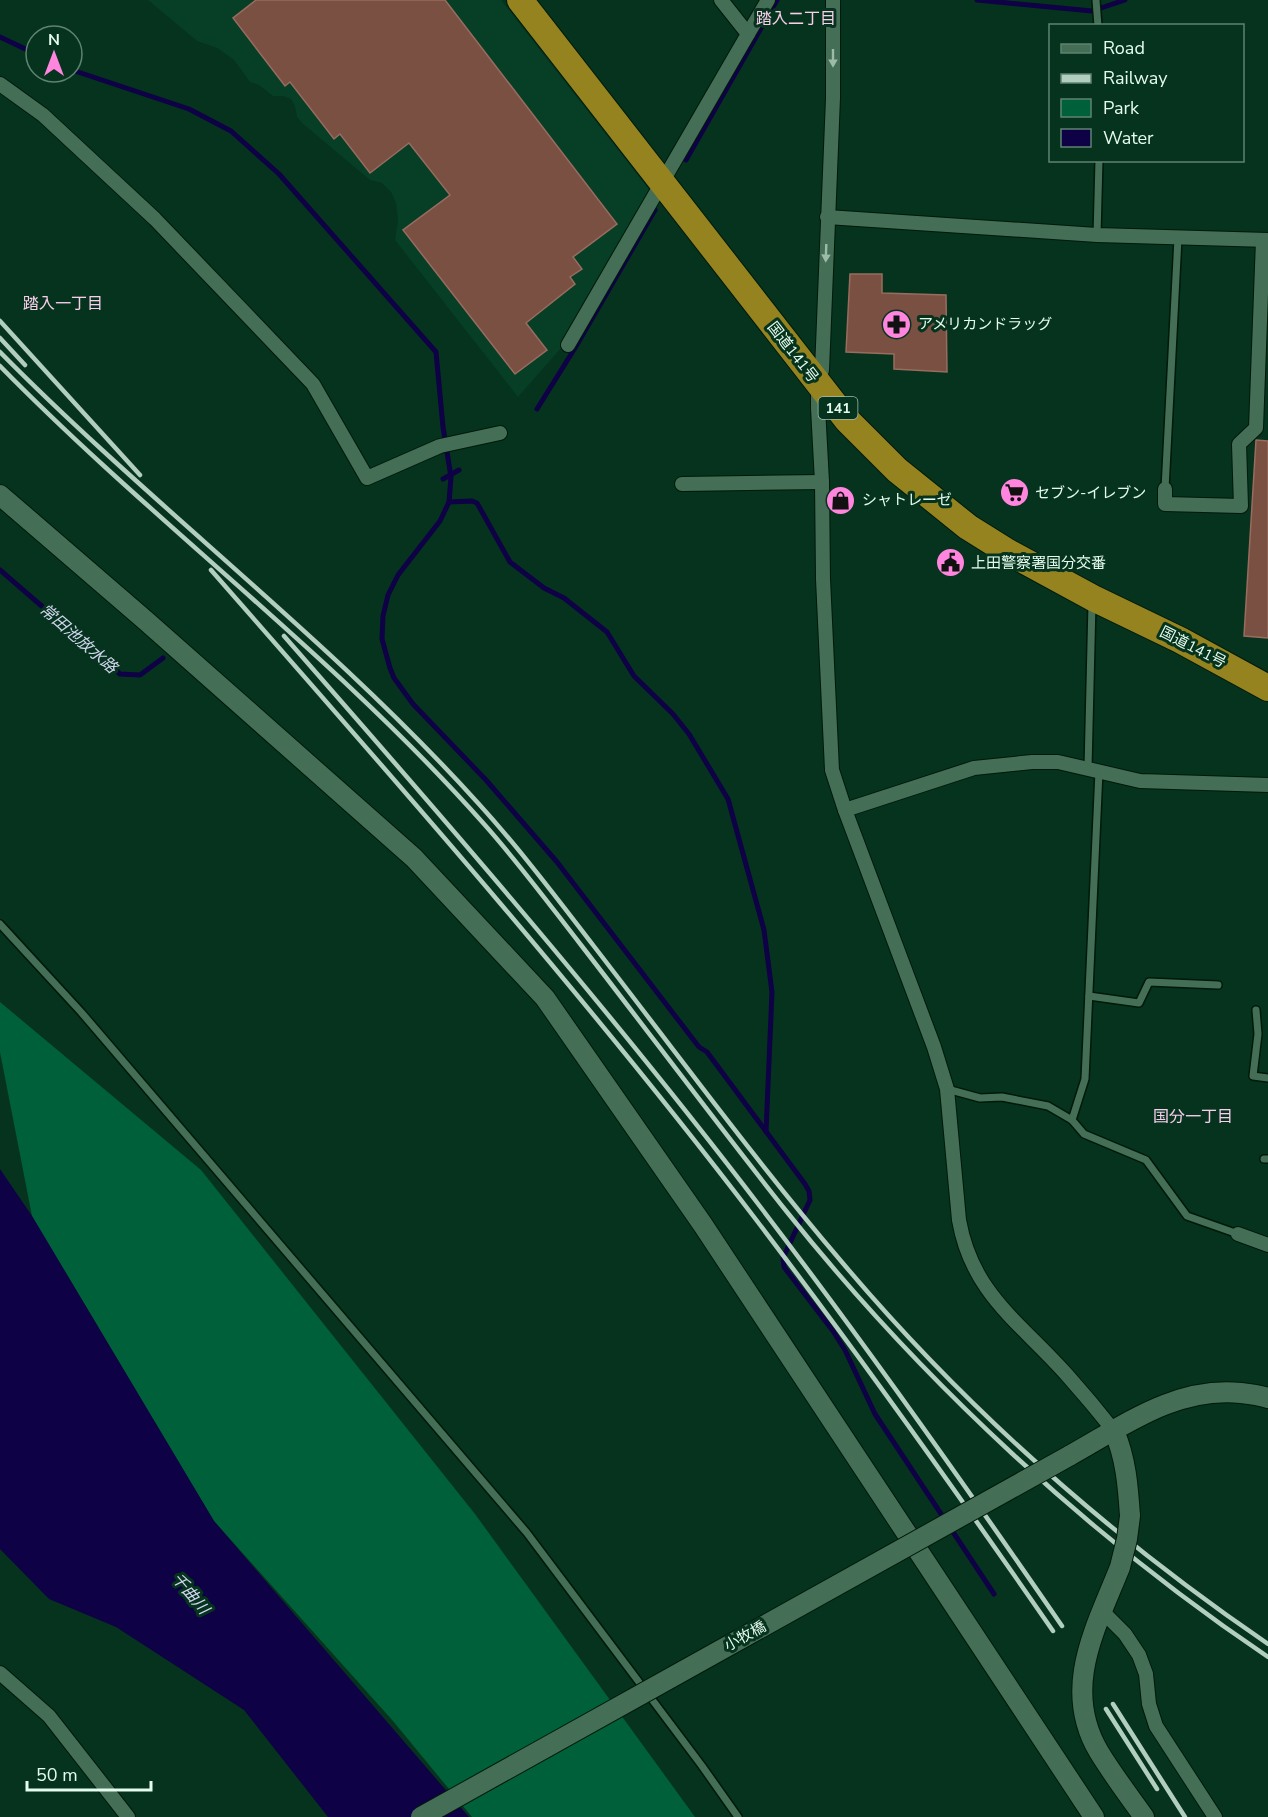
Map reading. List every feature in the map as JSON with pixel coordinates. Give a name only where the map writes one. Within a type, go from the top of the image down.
[{"type":"highway","name":"国道141号","points":[[520,0],[818,384],[871,446],[930,498],[968,527],[1008,552],[1268,688]]},
{"type":"street","points":[[722,0],[748,34]]},
{"type":"street","points":[[568,345],[768,0]]},
{"type":"street","points":[[832,0],[832,98],[822,370],[818,384],[829,747],[832,770],[930,1036],[947,1089],[959,1220],[962,1238],[971,1264],[995,1300],[1067,1374],[1114,1431],[1120,1444],[1128,1484],[1130,1516],[1127,1539],[1120,1567],[1088,1648],[1081,1690],[1084,1717],[1099,1752],[1144,1817]]},
{"type":"street","points":[[0,84],[43,116],[155,219],[313,384],[367,478],[446,444],[500,433]]},
{"type":"street","points":[[827,217],[1097,235],[1265,240],[1256,428],[1239,444],[1241,506],[1165,504],[1165,489]]},
{"type":"street","points":[[682,484],[822,482]]},
{"type":"street","points":[[0,495],[414,858],[545,998],[703,1225],[1094,1817]]},
{"type":"street","points":[[845,810],[974,768],[1032,762],[1058,762],[1140,781],[1268,785]]},
{"type":"street","points":[[1238,1234],[1268,1245]]},
{"type":"street","name":"小牧橋","points":[[421,1817],[1159,1406],[1199,1394],[1234,1392],[1268,1398]]},
{"type":"street","points":[[1102,1611],[1125,1634],[1139,1655],[1146,1674],[1149,1704],[1156,1726],[1215,1817]]},
{"type":"street","points":[[0,1673],[49,1716],[128,1817]]},
{"type":"lane","points":[[1096,0],[1098,24]]},
{"type":"lane","points":[[1097,235],[1100,162]]},
{"type":"lane","points":[[1165,489],[1178,238]]},
{"type":"lane","points":[[1072,1120],[1085,1079],[1089,996],[1093,598]]},
{"type":"lane","points":[[0,924],[81,1012],[527,1533],[738,1817]]},
{"type":"lane","points":[[1089,996],[1139,1003],[1149,982],[1218,985]]},
{"type":"lane","points":[[1256,1010],[1258,1034],[1253,1076],[1268,1078]]},
{"type":"lane","points":[[947,1089],[980,1098],[1002,1097],[1048,1106],[1072,1120],[1084,1134],[1146,1160],[1187,1216],[1238,1234]]},
{"type":"shaded area","points":[[148,0],[501,0],[651,192],[562,347],[518,397],[395,240],[398,220],[396,203],[391,192],[382,183],[370,180],[302,123],[297,117],[291,99],[273,96],[259,85],[250,82],[234,60],[217,48],[197,41]]},
{"type":"green space","points":[[0,1002],[201,1170],[475,1514],[695,1817],[472,1817],[393,1721],[214,1521],[32,1216],[0,1052]]},
{"type":"water","name":"千曲川","points":[[0,1169],[32,1216],[214,1521],[469,1817],[328,1817],[244,1710],[116,1627],[49,1599],[0,1549]]},
{"type":"building","points":[[256,0],[445,0],[617,224],[573,257],[582,269],[570,277],[575,284],[526,323],[547,350],[515,374],[403,230],[450,195],[409,143],[370,173],[340,134],[334,139],[290,82],[285,86],[233,18]]},
{"type":"building","name":"アメリカンドラッグ","points":[[850,274],[882,274],[882,293],[946,295],[947,372],[894,369],[894,354],[846,352]]},
{"type":"building","points":[[1256,440],[1268,441],[1268,638],[1244,636]]},
{"type":"waterway","points":[[686,160],[777,0]]},
{"type":"waterway","points":[[977,0],[1092,11],[1125,0]]},
{"type":"waterway","points":[[0,37],[24,48]]},
{"type":"waterway","points":[[84,74],[189,109],[231,131],[279,174],[436,352],[443,427],[451,477],[449,502],[440,521],[398,575],[388,595],[383,616],[382,639],[394,678],[413,704],[486,780],[557,862],[699,1047],[707,1052],[805,1184],[810,1200],[783,1258],[784,1267],[833,1331],[845,1350],[875,1414],[994,1594]]},
{"type":"waterway","points":[[537,409],[655,210]]},
{"type":"waterway","name":"常田池放水路","points":[[443,479],[459,470]]},
{"type":"waterway","points":[[449,502],[472,501],[477,503],[510,562],[544,588],[564,598],[607,632],[634,676],[673,714],[689,734],[728,799],[764,930],[772,992],[766,1132]]},
{"type":"waterway","name":"常田池放水路","points":[[0,570],[120,674],[140,675],[163,658]]},
{"type":"railway","points":[[0,321],[140,475]]},
{"type":"railway","points":[[0,338],[25,365]]},
{"type":"railway","points":[[0,352],[119,465],[363,686],[422,743],[478,803],[537,873],[809,1222],[888,1315],[937,1367],[988,1418],[1096,1514],[1209,1603],[1268,1644]]},
{"type":"railway","points":[[0,366],[121,481],[368,704],[484,824],[533,883],[787,1212],[894,1336],[951,1395],[1073,1508],[1202,1610],[1268,1657]]},
{"type":"railway","points":[[211,570],[556,969],[689,1134],[868,1370],[1053,1631]]},
{"type":"railway","points":[[284,636],[528,918],[705,1135],[877,1364],[1062,1626]]},
{"type":"railway","points":[[1113,1704],[1185,1817]]},
{"type":"railway","points":[[1106,1709],[1157,1789]]},
{"type":"place","name":"アメリカンドラッグ","points":[[897,324]]},
{"type":"place","name":"セブン-イレブン","points":[[1014,493]]},
{"type":"place","name":"シャトレーゼ","points":[[841,500]]},
{"type":"place","name":"上田警察署国分交番","points":[[950,563]]},
{"type":"district","name":"踏入二丁目","points":[[796,18]]},
{"type":"district","name":"踏入一丁目","points":[[63,303]]},
{"type":"district","name":"国分一丁目","points":[[1193,1116]]}]
